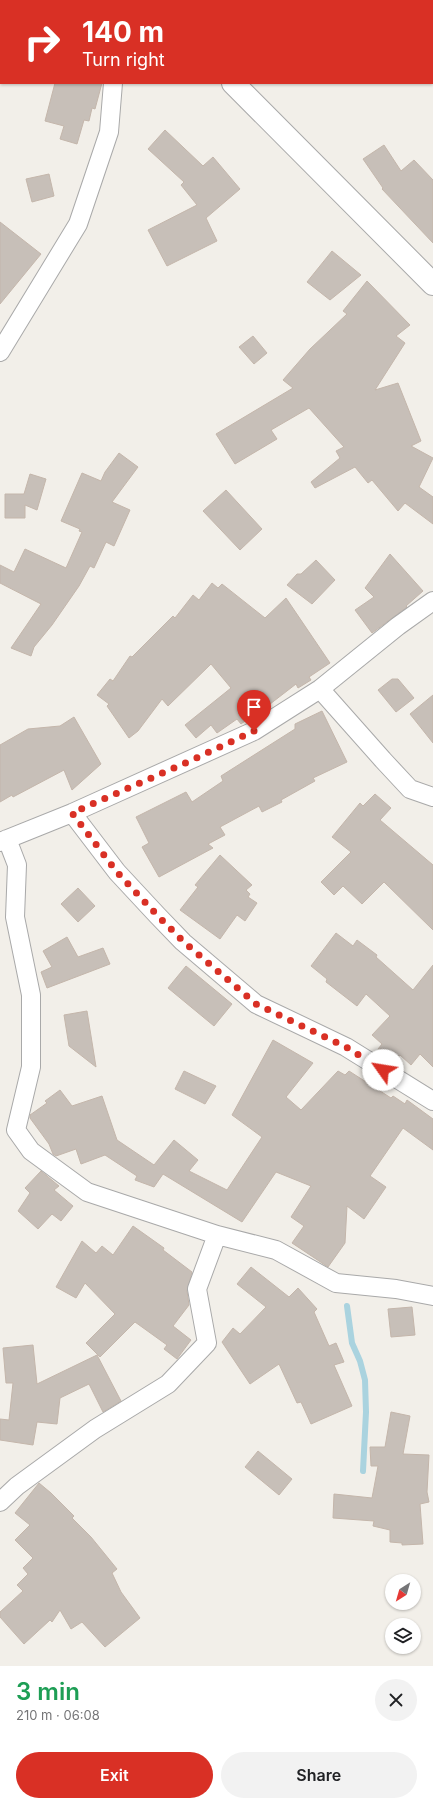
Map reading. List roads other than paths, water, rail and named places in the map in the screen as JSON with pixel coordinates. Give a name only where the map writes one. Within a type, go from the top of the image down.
[{"type":"street","points":[[0,352],[78,224],[109,132],[113,84]]},
{"type":"street","points":[[235,84],[433,284]]},
{"type":"street","points":[[433,601],[320,689],[254,731],[72,813],[4,841],[17,865],[15,917],[31,995],[31,1067],[16,1130],[31,1151],[87,1192],[217,1234],[276,1250],[336,1283],[396,1289],[433,1296]]},
{"type":"street","points":[[320,689],[410,789],[433,797]]},
{"type":"street","points":[[72,813],[117,872],[157,915],[184,942],[256,1004],[346,1047],[433,1101]]},
{"type":"street","points":[[0,1502],[17,1486],[95,1429],[168,1384],[207,1343],[197,1289],[217,1234]]},
{"type":"waterway","points":[[347,1306],[352,1343],[360,1361],[365,1380],[366,1412],[363,1471]]}]
